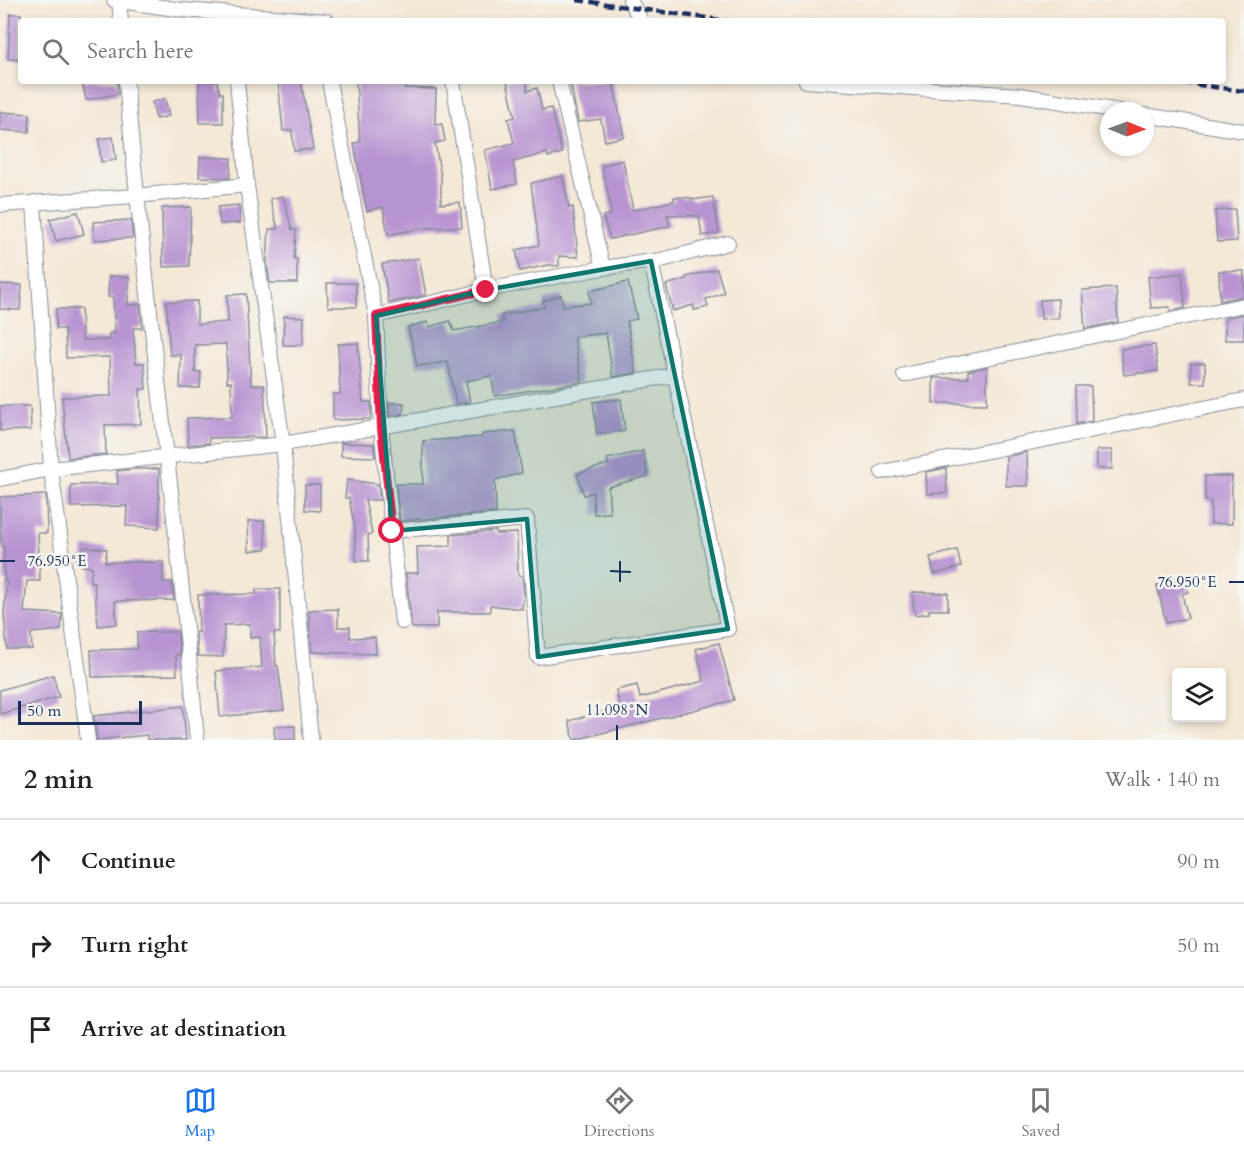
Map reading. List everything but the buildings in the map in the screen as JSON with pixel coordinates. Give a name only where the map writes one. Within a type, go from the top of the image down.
[{"type":"street","points":[[120,18],[117,0],[232,17],[261,18]]},
{"type":"street","points":[[630,0],[639,18]]},
{"type":"street","points":[[126,84],[136,196],[167,455],[197,740]]},
{"type":"street","points":[[237,84],[247,184],[283,444],[311,740]]},
{"type":"street","points":[[330,84],[376,316],[381,428],[402,622]]},
{"type":"street","points":[[453,84],[486,290]]},
{"type":"street","points":[[560,84],[603,268]]},
{"type":"street","points":[[852,84],[1021,95],[1100,108]]},
{"type":"street","points":[[1154,116],[1244,131]]},
{"type":"street","points":[[0,205],[136,196],[247,184]]},
{"type":"street","points":[[34,202],[51,469],[88,740]]},
{"type":"street","points":[[376,316],[486,290],[651,261],[728,243]]},
{"type":"street","points":[[392,531],[527,519],[538,657],[728,628],[651,261]]},
{"type":"street","points":[[904,375],[1244,304]]},
{"type":"street","points":[[0,479],[51,469],[283,444],[675,375]]},
{"type":"street","points":[[882,472],[1244,399]]},
{"type":"highlighted area","points":[[651,261],[728,629],[538,657],[527,519],[392,531],[376,316],[486,290]]},
{"type":"railway","points":[[577,0],[706,18]]},
{"type":"railway","points":[[1192,84],[1244,91]]},
{"type":"route","points":[[392,531],[381,428],[376,316],[486,290]]}]
